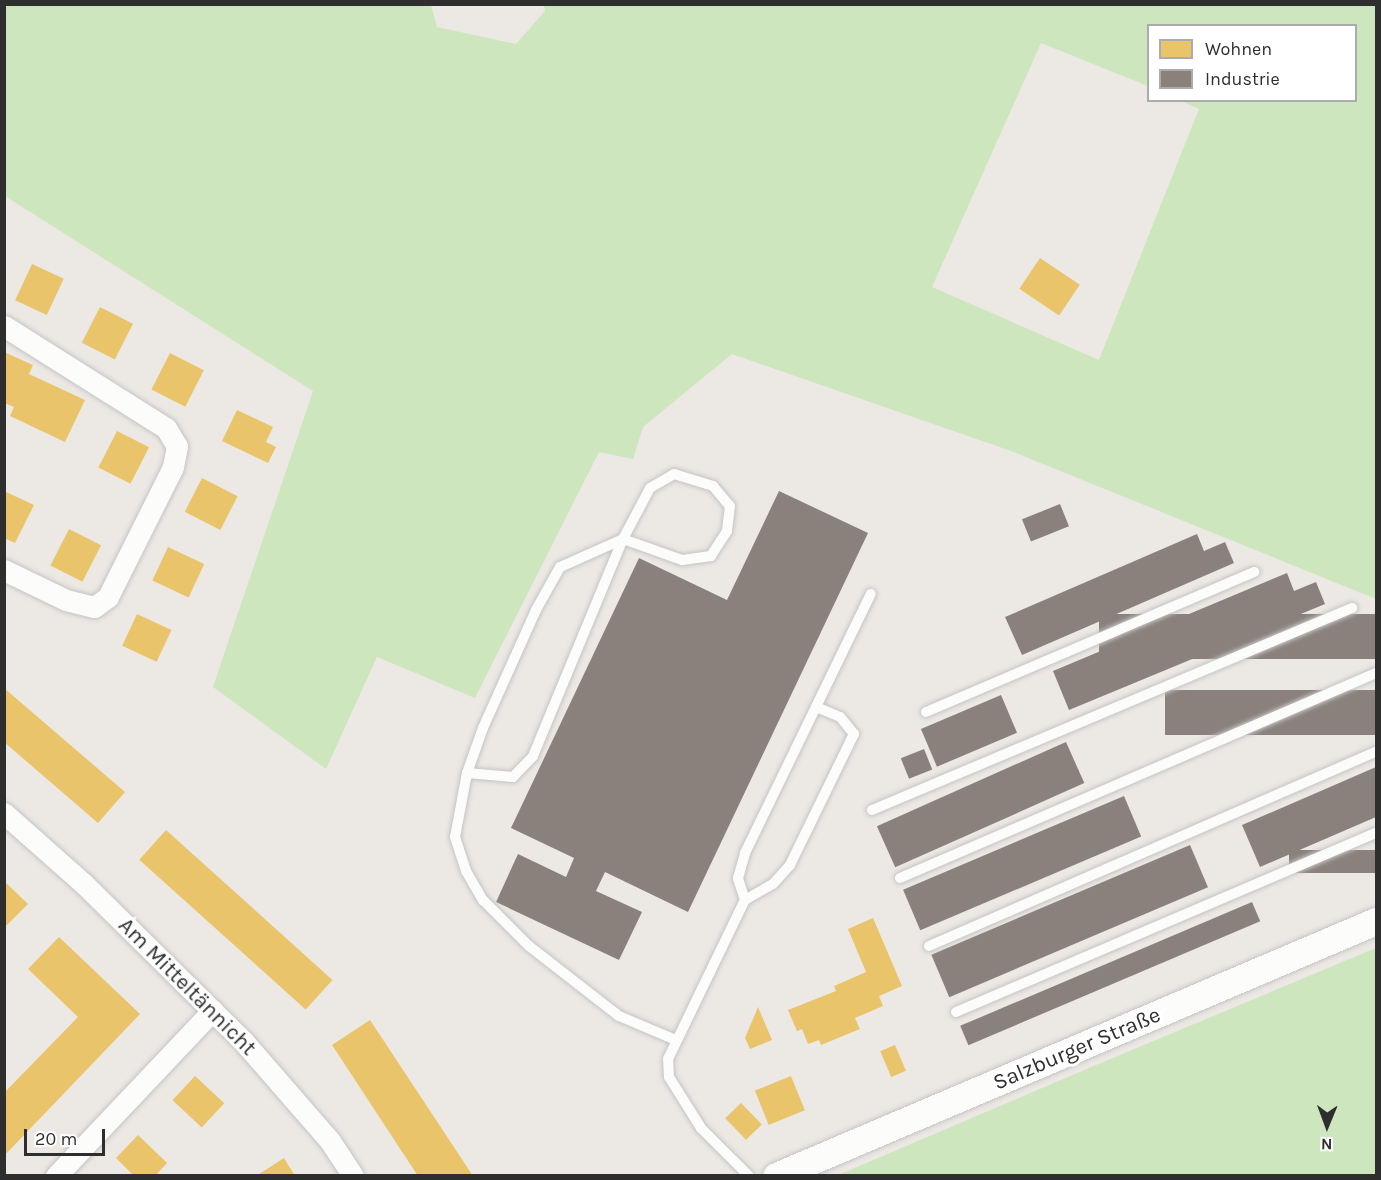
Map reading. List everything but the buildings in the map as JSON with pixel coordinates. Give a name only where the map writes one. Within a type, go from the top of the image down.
[{"type":"street","points":[[4,326],[165,428],[177,446],[173,467],[108,597],[94,607],[66,600],[4,570]]},
{"type":"street","name":"Am Mitteltännicht","points":[[4,813],[213,1010],[276,1077],[353,1176]]},
{"type":"street","name":"Salzburger Straße","points":[[776,1176],[1377,921]]},
{"type":"street","points":[[56,1176],[213,1010]]},
{"type":"lane","points":[[467,773],[513,777],[533,756],[624,539],[650,488],[674,474],[713,486],[730,506],[727,531],[711,556],[682,560],[624,539],[560,567],[536,610],[467,773],[455,837],[466,871],[483,900],[529,946],[619,1016],[676,1040]]},
{"type":"lane","points":[[926,712],[1254,572]]},
{"type":"lane","points":[[745,900],[738,878],[745,853],[871,594]]},
{"type":"lane","points":[[872,810],[1352,608]]},
{"type":"lane","points":[[900,878],[1377,673]]},
{"type":"lane","points":[[749,1176],[701,1128],[669,1077],[668,1059],[745,900],[773,884],[790,865],[854,734],[840,717],[816,707]]},
{"type":"lane","points":[[929,946],[1377,752]]},
{"type":"lane","points":[[956,1012],[1377,833]]},
{"type":"green space","points":[[5,5],[431,5],[437,27],[516,44],[545,11],[544,5],[1376,5],[1376,599],[1011,451],[732,354],[643,427],[633,459],[599,452],[475,698],[377,657],[326,769],[213,687],[313,391],[5,196]],"holes":[[[1147,24],[1357,24],[1357,102],[1183,102],[1199,109],[1099,360],[932,287],[1041,43],[1147,86]]]},
{"type":"green space","points":[[1376,948],[1376,1175],[838,1175],[1096,1065]]}]
